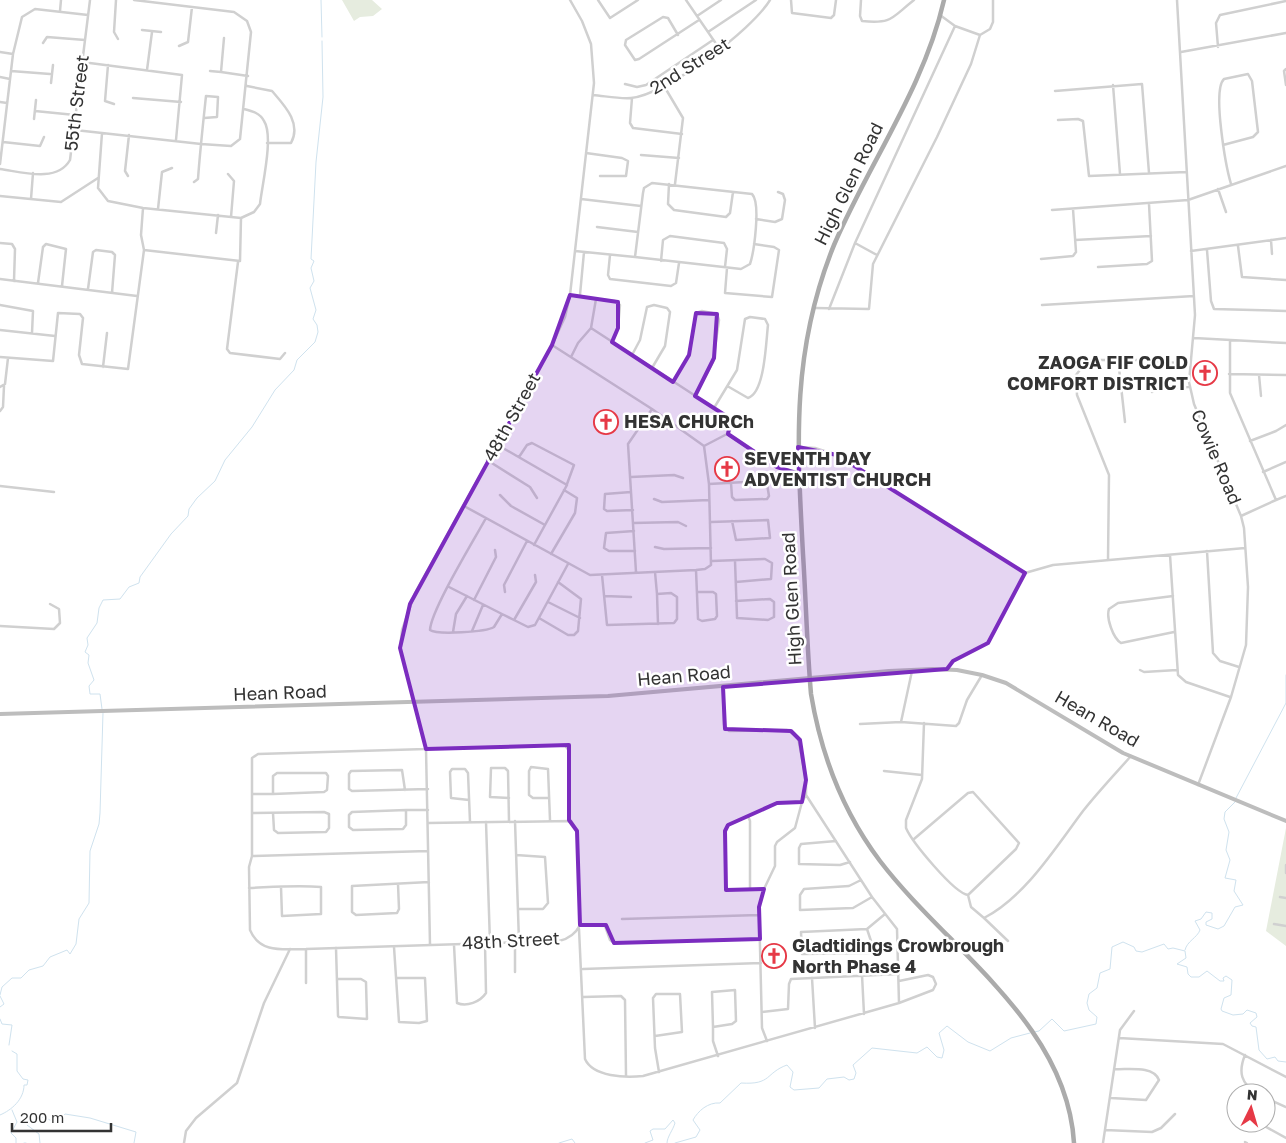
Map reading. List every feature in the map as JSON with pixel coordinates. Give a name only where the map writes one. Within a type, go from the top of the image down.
[{"type":"main road","name":"High Glen Road","points":[[944,0],[920,71],[842,227],[823,275],[814,308],[801,376],[798,447],[810,679],[816,724],[828,764],[842,798],[862,835],[888,871],[1002,994],[1032,1031],[1052,1063],[1064,1092],[1070,1114],[1074,1143]]},
{"type":"street","points":[[60,11],[61,0]]},
{"type":"street","name":"55th Street","points":[[0,169],[53,174],[66,167],[72,155],[90,0]]},
{"type":"street","points":[[116,0],[114,32],[118,39]]},
{"type":"street","points":[[75,130],[230,146],[236,143],[241,136],[252,32],[247,21],[234,12],[134,0]]},
{"type":"street","name":"48th Street","points":[[569,820],[575,824],[577,830],[580,925],[567,939],[559,941],[430,945],[426,749],[400,648],[402,630],[415,593],[552,345],[565,317],[570,295],[593,95],[594,70],[591,44],[582,21],[570,0]]},
{"type":"street","points":[[598,0],[610,18],[638,0]]},
{"type":"street","points":[[686,0],[719,49]]},
{"type":"street","points":[[696,16],[721,0]]},
{"type":"street","points":[[708,32],[756,0]]},
{"type":"street","name":"2nd Street","points":[[593,95],[632,98],[664,86],[748,27],[770,0]]},
{"type":"street","points":[[791,0],[792,12],[831,18],[834,16],[836,0]]},
{"type":"street","points":[[861,0],[860,16],[862,20],[884,23],[914,0]]},
{"type":"street","points":[[814,308],[869,309],[873,264],[877,254],[937,137],[971,64],[980,35],[990,29],[993,22],[994,0]]},
{"type":"street","name":"Cowie Road","points":[[1177,0],[1194,296],[1194,338],[1189,387],[1194,404],[1240,516],[1244,528],[1246,548],[1248,627],[1246,645],[1230,698],[1198,785]]},
{"type":"street","points":[[1218,47],[1216,23],[1220,15],[1286,1]]},
{"type":"street","points":[[179,46],[188,42],[192,6]]},
{"type":"street","points":[[0,164],[13,54],[20,20],[25,13],[35,9],[88,15]]},
{"type":"street","points":[[940,15],[955,26],[980,35]]},
{"type":"street","points":[[678,35],[668,18],[663,17],[626,40],[625,45],[633,58],[637,60],[678,35],[699,20]]},
{"type":"street","points":[[829,309],[855,243],[955,26]]},
{"type":"street","points":[[142,30],[161,32]]},
{"type":"street","points":[[147,70],[152,32]]},
{"type":"street","points":[[1181,52],[1218,47],[1286,33]]},
{"type":"street","points":[[43,43],[47,37],[85,40]]},
{"type":"street","points":[[221,72],[224,38]]},
{"type":"street","points":[[625,84],[633,86],[646,85],[713,40]]},
{"type":"street","points":[[0,52],[13,54]]},
{"type":"street","points":[[82,62],[182,75],[176,140]]},
{"type":"street","points":[[51,83],[52,65]]},
{"type":"street","points":[[108,65],[105,101],[114,104]]},
{"type":"street","points":[[1286,69],[1286,85]]},
{"type":"street","points":[[11,71],[50,74]]},
{"type":"street","points":[[210,71],[248,76]]},
{"type":"street","points":[[1223,145],[1253,137],[1258,132],[1252,81],[1248,74],[1228,77],[1220,83],[1223,145],[1231,184]]},
{"type":"street","points":[[0,77],[10,79]]},
{"type":"street","points":[[1055,91],[1142,84],[1149,173]]},
{"type":"street","points":[[1114,85],[1120,174]]},
{"type":"street","points":[[246,86],[270,89],[292,116],[293,138],[291,143],[267,143]]},
{"type":"street","points":[[664,86],[682,115],[682,134],[675,184]]},
{"type":"street","points":[[194,182],[198,179],[206,96],[218,98],[217,117],[204,118]]},
{"type":"street","points":[[133,98],[181,102]]},
{"type":"street","points":[[632,98],[630,123],[633,128],[682,134]]},
{"type":"street","points":[[34,119],[36,100]]},
{"type":"street","points":[[0,102],[7,103]]},
{"type":"street","points":[[102,133],[98,178],[100,192],[108,201],[143,208],[241,218],[254,212],[260,204],[267,143],[265,121],[255,112],[244,109]]},
{"type":"street","points":[[35,111],[76,115]]},
{"type":"street","points":[[1058,120],[1078,119],[1083,121],[1089,176],[1186,172]]},
{"type":"street","points":[[0,126],[5,127]]},
{"type":"street","points":[[128,176],[125,171],[129,135]]},
{"type":"street","points":[[3,142],[40,146],[44,136]]},
{"type":"street","points":[[586,153],[622,158],[628,161],[626,176],[600,176]]},
{"type":"street","points":[[641,155],[679,158]]},
{"type":"street","points":[[1052,210],[1188,200],[1286,166]]},
{"type":"street","points":[[158,209],[162,172],[172,168]]},
{"type":"street","points":[[31,199],[33,173]]},
{"type":"street","points":[[228,174],[234,181],[231,217]]},
{"type":"street","points":[[0,196],[61,202],[98,178]]},
{"type":"street","points":[[575,251],[726,268],[741,269],[748,267],[754,244],[755,197],[748,193],[675,184],[657,182],[648,184],[642,193],[635,257]]},
{"type":"street","points":[[669,184],[668,204],[671,209],[722,217],[730,213],[734,192]]},
{"type":"street","points":[[1218,189],[1226,212]]},
{"type":"street","points":[[756,219],[775,222],[782,219],[785,197],[778,192]]},
{"type":"street","points":[[581,199],[641,206]]},
{"type":"street","points":[[1098,267],[1147,264],[1152,262],[1149,204]]},
{"type":"street","points":[[0,357],[53,361],[58,312],[81,314],[80,362],[82,364],[128,369],[144,250],[141,235],[143,208]]},
{"type":"street","points":[[1041,259],[1073,256],[1076,252],[1073,209]]},
{"type":"street","points":[[216,233],[218,216]]},
{"type":"street","points":[[241,218],[240,260],[238,262],[228,349],[230,353],[280,359],[285,353]]},
{"type":"street","points":[[598,227],[638,232]]},
{"type":"street","points":[[661,261],[664,240],[670,236],[724,243],[727,249],[725,293],[772,297],[777,274],[779,250],[774,246],[754,244]]},
{"type":"street","points":[[1075,240],[1151,236]]},
{"type":"street","points":[[1191,251],[1286,238]]},
{"type":"street","points":[[1271,240],[1272,254]]},
{"type":"street","points":[[0,243],[12,244],[15,249],[14,281]]},
{"type":"street","points":[[855,243],[877,254]]},
{"type":"street","points":[[38,283],[43,247],[46,244],[66,249],[62,286]]},
{"type":"street","points":[[1238,246],[1242,277],[1286,280]]},
{"type":"street","points":[[88,289],[93,252],[96,250],[112,252],[115,255],[112,293]]},
{"type":"street","points":[[144,250],[238,262]]},
{"type":"street","points":[[1207,250],[1211,301],[1214,310],[1286,311]]},
{"type":"street","points":[[580,295],[584,252]]},
{"type":"street","points":[[610,255],[608,275],[610,279],[671,286],[676,283],[679,263]]},
{"type":"street","points":[[0,279],[138,296]]},
{"type":"street","points":[[570,295],[580,295],[615,302],[620,305],[618,328],[612,342]]},
{"type":"street","points":[[1042,305],[1194,296]]},
{"type":"street","points":[[570,357],[578,343],[591,328],[596,299]]},
{"type":"street","points":[[0,305],[33,311],[32,333]]},
{"type":"street","points":[[632,355],[640,340],[646,307],[654,305],[667,308],[670,312],[665,346],[652,368]]},
{"type":"street","points":[[673,382],[689,356],[696,313],[702,311],[717,314],[719,320],[714,358],[695,396]]},
{"type":"street","points":[[714,408],[729,387],[737,370],[744,319],[750,317],[765,319],[768,325],[762,376],[753,396],[746,397],[729,387]]},
{"type":"street","points":[[591,328],[732,421],[732,426],[726,434],[704,446]]},
{"type":"street","points":[[0,330],[55,336]]},
{"type":"street","points":[[103,367],[107,333]]},
{"type":"street","points":[[1194,338],[1230,342],[1286,343]]},
{"type":"street","points":[[1230,342],[1230,393],[1276,500]]},
{"type":"street","points":[[464,506],[590,575],[696,570],[708,568],[712,561],[709,484],[704,446],[652,409],[552,345]]},
{"type":"street","points":[[0,411],[3,406],[2,386],[8,358]]},
{"type":"street","points":[[1118,359],[1125,422]]},
{"type":"street","points":[[1108,560],[1108,475],[1075,387],[1076,375],[1083,366],[1098,360],[1118,359],[1190,364]]},
{"type":"street","points":[[1229,374],[1286,375]]},
{"type":"street","points":[[1259,375],[1261,396]]},
{"type":"street","points":[[1152,392],[1157,388],[1189,387]]},
{"type":"street","points":[[636,573],[628,444],[652,409]]},
{"type":"street","points":[[1250,441],[1286,425]]},
{"type":"street","points":[[726,434],[777,467],[799,472]]},
{"type":"street","points":[[519,457],[527,445],[532,443],[574,465],[567,485],[534,545]]},
{"type":"street","points":[[496,444],[567,485]]},
{"type":"street","points":[[798,447],[815,448],[837,455],[1026,573]]},
{"type":"street","points":[[487,460],[530,487],[537,498]]},
{"type":"street","points":[[1263,472],[1286,462]]},
{"type":"street","points":[[631,477],[674,475],[683,478]]},
{"type":"street","points":[[709,484],[765,481],[768,484],[768,498],[736,500],[732,498],[731,483]]},
{"type":"street","points":[[0,486],[54,492]]},
{"type":"street","points":[[551,555],[577,508],[577,498],[564,490]]},
{"type":"street","points":[[632,492],[605,494],[604,509],[607,511],[632,510]]},
{"type":"street","points":[[500,495],[512,506],[545,525]]},
{"type":"street","points":[[1240,516],[1286,496]]},
{"type":"street","points":[[654,499],[662,502],[710,500]]},
{"type":"street","points":[[486,518],[432,619],[430,630],[434,633],[492,628],[502,614]]},
{"type":"street","points":[[711,522],[732,521],[768,520],[770,538],[736,540],[732,521]]},
{"type":"street","points":[[633,523],[678,522],[686,526]]},
{"type":"street","points":[[634,531],[606,533],[604,548],[608,551],[635,551]]},
{"type":"street","points":[[504,592],[504,585],[527,541]]},
{"type":"street","points":[[655,547],[664,550],[712,548]]},
{"type":"street","points":[[947,669],[952,661],[988,643],[1026,573],[1053,565],[1246,548]]},
{"type":"street","points":[[474,600],[496,557],[495,550]]},
{"type":"street","points":[[1207,551],[1213,653],[1220,661],[1239,667]]},
{"type":"street","points":[[1170,555],[1178,675],[1186,682],[1230,698]]},
{"type":"street","points":[[712,561],[765,559],[772,563],[771,579],[736,582]]},
{"type":"street","points":[[735,561],[736,601],[738,619],[768,620],[774,617],[774,602],[770,599],[736,601]]},
{"type":"street","points":[[449,587],[528,628],[535,625],[568,564]]},
{"type":"street","points":[[696,570],[698,619],[702,621],[715,619],[717,616],[716,594],[713,592],[697,592]]},
{"type":"street","points":[[656,572],[658,624]]},
{"type":"street","points":[[514,620],[536,582],[535,575]]},
{"type":"street","points":[[602,575],[605,622],[608,626],[676,622],[677,599],[671,593],[657,594]]},
{"type":"street","points":[[539,618],[571,635],[578,631],[581,618],[580,598],[558,582]]},
{"type":"street","points":[[453,632],[456,614],[467,596]]},
{"type":"street","points":[[604,596],[631,597]]},
{"type":"street","points":[[1173,596],[1118,603],[1109,609],[1108,616],[1117,639],[1121,642],[1175,632]]},
{"type":"street","points":[[548,602],[581,618]]},
{"type":"street","points":[[0,626],[54,629],[60,623],[59,609],[50,604]]},
{"type":"street","points":[[472,631],[484,605]]},
{"type":"street","points":[[901,722],[912,669]]},
{"type":"street","name":"Hean Road","points":[[0,714],[608,696],[912,669],[947,669],[982,675],[1016,688],[1131,756],[1286,821]]},
{"type":"street","points":[[1140,670],[1144,672],[1177,670]]},
{"type":"street","points":[[860,724],[901,722],[956,726],[960,724],[967,700],[982,675]]},
{"type":"street","points":[[723,687],[724,725],[729,731],[787,730],[798,737],[806,780],[806,795],[802,802],[798,824],[775,846],[775,866],[764,889],[759,915],[762,1028],[767,1041]]},
{"type":"street","points":[[924,724],[922,775],[905,824],[908,833],[935,867],[958,892],[968,895]]},
{"type":"street","points":[[428,823],[569,820],[569,751],[565,745],[258,754],[252,758],[252,856],[249,867],[250,930],[252,936],[264,947],[290,949],[430,945]]},
{"type":"street","points":[[984,918],[1009,899],[1040,869],[1093,799],[1131,756]]},
{"type":"street","points":[[549,798],[533,798],[529,795],[529,771],[531,767],[548,770],[550,820]]},
{"type":"street","points":[[509,798],[490,797],[489,774],[491,768],[507,769],[509,798],[509,821]]},
{"type":"street","points":[[404,790],[402,770],[351,771],[348,774],[349,789],[352,791],[404,790],[428,789]]},
{"type":"street","points":[[469,800],[451,798],[451,770],[467,770],[469,800],[470,822]]},
{"type":"street","points":[[884,771],[922,775]]},
{"type":"street","points":[[253,794],[274,794],[324,792],[328,789],[327,774],[275,774],[274,794]]},
{"type":"street","points":[[914,839],[968,793],[973,792],[1018,843],[1016,849],[968,895]]},
{"type":"street","points":[[806,795],[898,934],[899,1003]]},
{"type":"street","points":[[764,889],[726,890],[725,831],[728,825],[777,803],[802,802]]},
{"type":"street","points":[[406,810],[406,825],[403,829],[353,830],[349,827],[349,815],[352,812],[406,810],[428,810]]},
{"type":"street","points":[[253,813],[273,813],[327,813],[328,830],[326,832],[278,833],[274,830],[273,813]]},
{"type":"street","points":[[748,816],[750,821],[750,889]]},
{"type":"street","points":[[515,821],[519,942]]},
{"type":"street","points":[[486,822],[490,943]]},
{"type":"street","points":[[836,841],[801,844],[799,848],[799,864],[840,865],[850,862]]},
{"type":"street","points":[[252,856],[428,851]]},
{"type":"street","points":[[516,855],[546,856],[548,903],[543,909],[518,909]]},
{"type":"street","points":[[1286,866],[1286,873]]},
{"type":"street","points":[[861,880],[849,886],[804,889],[800,895],[800,910],[854,908],[872,897]]},
{"type":"street","points":[[398,884],[399,909],[397,913],[356,915],[352,912],[352,887],[398,884],[429,882]]},
{"type":"street","points":[[249,888],[282,887],[320,887],[321,914],[282,916],[282,887]]},
{"type":"street","points":[[968,895],[971,907],[1008,942]]},
{"type":"street","points":[[1280,897],[1286,898]]},
{"type":"street","points":[[867,929],[873,947],[869,953],[802,954],[801,932],[867,929],[885,914]]},
{"type":"street","points":[[622,919],[759,915]]},
{"type":"street","points":[[1274,924],[1286,926]]},
{"type":"street","points":[[580,925],[605,926],[612,942],[618,944],[760,939]]},
{"type":"street","points":[[578,929],[582,969],[586,1063],[594,1070],[601,1072],[626,1076],[643,1076],[659,1072],[864,1014],[899,1003],[936,987],[933,977],[928,975],[899,981]]},
{"type":"street","points":[[515,942],[515,972]]},
{"type":"street","points":[[454,944],[457,1002],[467,1004],[473,1003],[486,993],[485,943]]},
{"type":"street","points":[[394,947],[398,1022],[419,1023],[427,1021],[425,978],[396,978]]},
{"type":"street","points":[[336,948],[337,979],[339,1017],[367,1019],[366,982],[362,979],[337,979]]},
{"type":"street","points":[[184,1143],[186,1131],[196,1118],[237,1083],[264,1003],[290,949]]},
{"type":"street","points":[[306,949],[306,983]]},
{"type":"street","points":[[582,969],[761,963]]},
{"type":"street","points":[[762,1012],[786,1010],[789,1007],[790,980],[899,974]]},
{"type":"street","points":[[862,976],[864,1014]]},
{"type":"street","points":[[812,978],[814,1028]]},
{"type":"street","points":[[713,1027],[732,1024],[736,1021],[735,990],[712,992],[713,1041],[718,1056]]},
{"type":"street","points":[[655,1036],[682,1032],[680,994],[654,995],[655,1036],[659,1072]]},
{"type":"street","points":[[583,996],[621,996],[625,1000],[626,1076]]},
{"type":"street","points":[[1103,1143],[1122,1024],[1134,1011]]},
{"type":"street","points":[[1119,1038],[1216,1043],[1245,1055],[1286,1077]]},
{"type":"street","points":[[1245,1055],[1241,1065],[1245,1083]]},
{"type":"street","points":[[1110,1098],[1146,1100],[1159,1080],[1151,1071],[1114,1069]]},
{"type":"street","points":[[1105,1130],[1152,1132],[1161,1128],[1176,1114]]},
{"type":"highlighted area","points":[[570,295],[618,302],[618,328],[612,342],[673,382],[689,355],[696,313],[717,314],[714,358],[695,396],[731,419],[728,434],[777,467],[799,474],[798,447],[837,455],[1025,573],[988,643],[953,661],[947,669],[723,687],[725,729],[791,731],[800,740],[806,780],[802,802],[777,803],[728,825],[725,831],[726,890],[764,889],[759,907],[760,939],[614,943],[606,925],[580,925],[577,831],[569,820],[569,745],[426,749],[400,648],[410,604],[552,345]]},
{"type":"shaded area","points":[[342,0],[372,0],[382,9],[373,16],[360,17],[354,21]]},
{"type":"shaded area","points":[[1286,828],[1286,946],[1266,931]]},
{"type":"waterway","points":[[321,0],[322,37]]},
{"type":"waterway","points":[[102,709],[100,694],[90,694],[89,686],[94,680],[88,663],[89,655],[85,652],[88,645],[87,638],[97,623],[99,608],[103,600],[120,599],[129,587],[139,583],[140,577],[171,534],[188,516],[189,509],[197,498],[215,481],[225,460],[252,427],[275,390],[294,370],[297,360],[315,342],[318,332],[317,325],[313,319],[316,310],[310,288],[314,281],[311,268],[314,261],[311,259],[316,162],[323,97],[322,41]]},
{"type":"waterway","points":[[1236,798],[1286,703],[1286,675]]},
{"type":"waterway","points":[[0,995],[2,987],[12,978],[21,978],[29,970],[43,966],[50,957],[67,950],[70,954],[76,944],[79,919],[89,903],[90,851],[99,824],[103,713]]},
{"type":"waterway","points":[[1185,950],[1200,930],[1195,921],[1201,919],[1206,912],[1212,913],[1212,919],[1206,922],[1206,925],[1218,929],[1224,926],[1235,907],[1243,905],[1234,891],[1236,880],[1225,878],[1230,860],[1226,850],[1229,832],[1224,819],[1225,812],[1235,802]]},
{"type":"waterway","points":[[1034,1032],[1039,1031],[1052,1019],[1064,1031],[1096,1024],[1097,1017],[1089,1010],[1087,1003],[1089,994],[1097,988],[1100,973],[1110,969],[1112,947],[1123,942],[1134,947],[1136,951],[1142,952],[1164,944],[1168,949],[1173,948],[1185,951],[1186,958],[1177,964],[1187,967],[1188,974],[1191,977],[1199,977],[1207,971],[1220,981],[1224,981],[1223,978],[1226,976],[1232,980],[1231,995],[1224,998],[1222,1011],[1233,1015],[1243,1014],[1247,1010],[1256,1013],[1257,1017],[1250,1023],[1256,1027],[1259,1050],[1267,1059],[1275,1057],[1278,1061],[1286,1062]]},
{"type":"waterway","points":[[0,996],[4,1004],[0,1007]]},
{"type":"waterway","points":[[0,1019],[2,1024],[12,1025],[9,1045]]},
{"type":"waterway","points":[[675,1143],[696,1137],[700,1130],[693,1120],[704,1108],[711,1104],[720,1103],[741,1083],[758,1082],[787,1065],[793,1072],[790,1087],[794,1090],[819,1088],[827,1079],[844,1077],[849,1080],[854,1079],[856,1073],[853,1065],[872,1048],[917,1053],[927,1047],[937,1057],[942,1058],[944,1050],[939,1033],[947,1026],[968,1042],[990,1051],[1011,1038],[1030,1033]]},
{"type":"waterway","points":[[0,1115],[9,1110],[20,1099],[24,1085],[27,1085],[28,1080],[23,1079],[17,1071],[17,1054],[12,1051]]},
{"type":"waterway","points":[[12,1110],[17,1122],[11,1133],[16,1138],[16,1143]]},
{"type":"waterway","points":[[40,1143],[39,1134],[27,1125],[36,1118],[45,1117],[56,1124],[65,1114],[90,1118],[136,1132],[134,1143]]},
{"type":"waterway","points":[[645,1143],[653,1140],[650,1131],[653,1129],[665,1129],[673,1120],[675,1123],[667,1143]]},
{"type":"waterway","points":[[559,1143],[572,1139],[575,1143]]},
{"type":"place","name":"ZAOGA FIF COLD COMFORT DISTRICT","points":[[1205,373]]},
{"type":"place","name":"HESA CHURCh","points":[[606,422]]},
{"type":"place","name":"SEVENTH DAY ADVENTIST CHURCH","points":[[727,469]]},
{"type":"place","name":"Gladtidings Crowbrough North Phase 4","points":[[774,956]]}]
